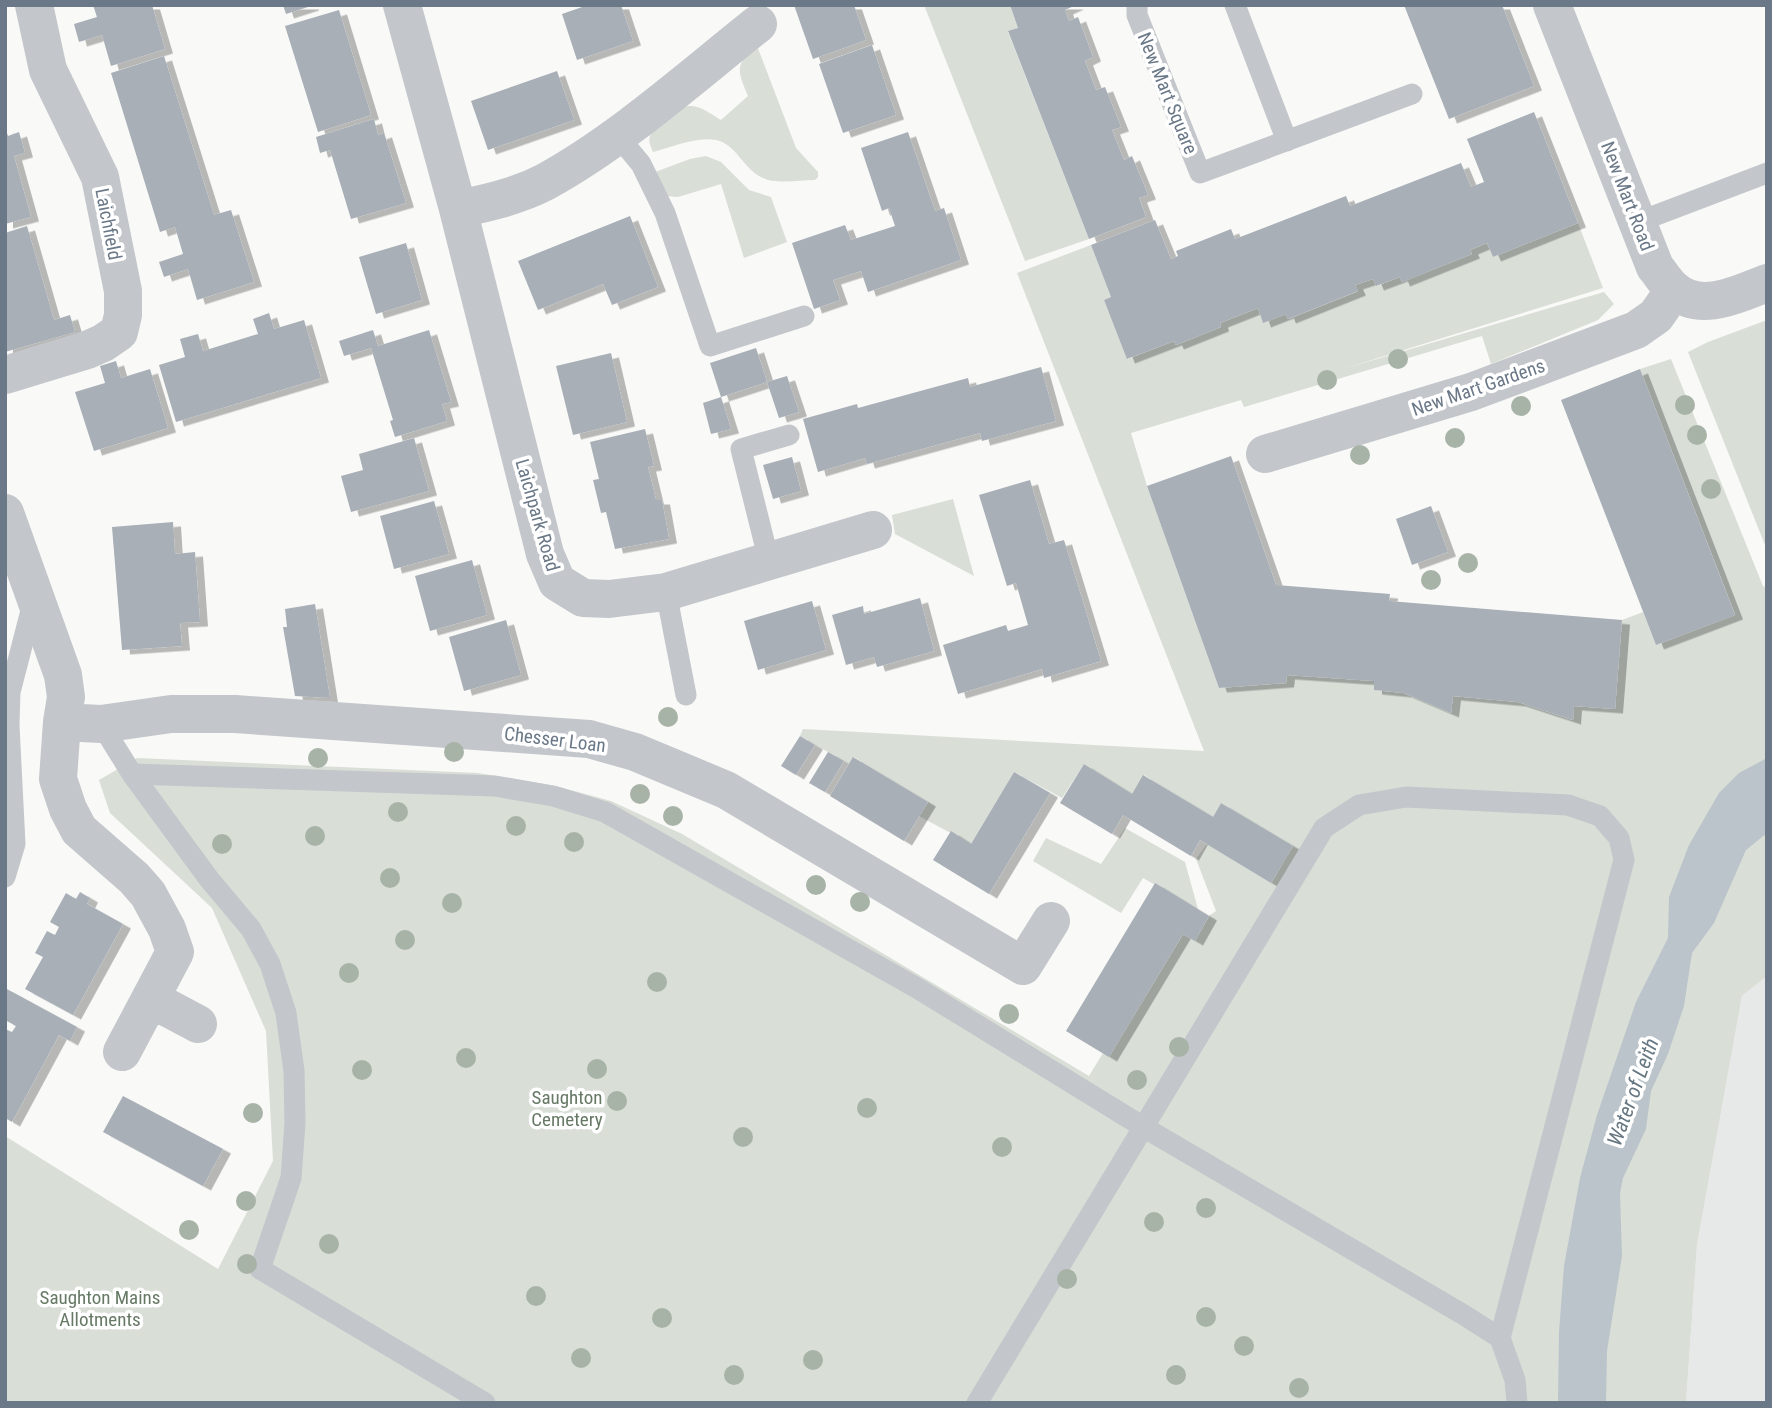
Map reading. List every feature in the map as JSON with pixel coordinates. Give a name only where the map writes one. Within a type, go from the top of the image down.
[{"type":"street","name":"Laichfield","points":[[5,375],[103,343],[119,332],[123,316],[123,290],[100,177],[47,70],[34,5]]},
{"type":"street","name":"Laichpark Road","points":[[402,5],[458,209],[545,554],[557,582],[583,598],[609,600],[666,592],[873,530]]},
{"type":"street","name":"New Mart Road","points":[[1552,5],[1655,267],[1674,290]]},
{"type":"street","points":[[458,209],[502,199],[544,182],[617,135],[758,24]]},
{"type":"street","points":[[1674,290],[1695,301],[1722,300],[1767,283]]},
{"type":"street","name":"New Mart Gardens","points":[[1265,454],[1471,392],[1636,330],[1656,316],[1674,290]]},
{"type":"street","points":[[5,513],[64,675],[66,697],[58,779],[79,831],[134,878],[148,894],[167,929],[175,951],[122,1052]]},
{"type":"street","name":"Chesser Loan","points":[[62,722],[102,724],[171,714],[235,714],[589,739],[635,752],[726,790],[1023,967],[1051,920]]},
{"type":"street","points":[[151,999],[198,1024]]},
{"type":"lane","name":"New Mart Square","points":[[1138,5],[1137,15],[1200,173],[1412,94]]},
{"type":"lane","points":[[1235,5],[1287,141]]},
{"type":"lane","points":[[617,135],[641,164],[665,213],[710,346],[804,316]]},
{"type":"lane","points":[[1638,222],[1767,173]]},
{"type":"lane","points":[[769,561],[741,449],[789,435]]},
{"type":"lane","points":[[666,592],[686,695]]},
{"type":"lane","points":[[5,877],[15,844],[10,692],[34,598]]},
{"type":"lane","points":[[102,724],[132,774],[209,879],[251,929],[270,964],[286,1013],[294,1071],[295,1123],[290,1178],[260,1269],[485,1403]]},
{"type":"lane","points":[[132,774],[495,786],[553,796],[605,812],[917,988],[1145,1128],[1500,1338]]},
{"type":"lane","points":[[977,1403],[1324,828],[1359,805],[1406,797],[1568,805],[1600,816],[1619,838],[1624,860],[1500,1338],[1516,1380],[1517,1403]]},
{"type":"shaded area","points":[[1767,976],[1767,1403],[1686,1403],[1697,1245],[1742,996]]},
{"type":"green space","points":[[924,5],[1010,5],[1018,28],[1008,32],[1089,239],[1025,261]]},
{"type":"green space","points":[[756,43],[796,148],[818,172],[818,177],[815,180],[780,181],[761,177],[729,146],[716,140],[693,141],[653,152],[650,136],[674,112],[685,107],[698,107],[721,120],[748,96],[740,68]]},
{"type":"green space","points":[[706,156],[721,162],[749,190],[771,197],[787,242],[744,258],[721,184],[678,197],[666,196],[655,172]]},
{"type":"green space","name":"Saughton Cemetery","points":[[1578,223],[1603,288],[1343,369],[1604,292],[1614,304],[1598,320],[1491,364],[1482,336],[1244,407],[1241,400],[1131,433],[1147,486],[1219,688],[1286,683],[1287,675],[1374,681],[1374,690],[1404,693],[1451,713],[1453,696],[1518,702],[1572,720],[1574,706],[1615,709],[1622,620],[1643,612],[1656,645],[1735,614],[1640,369],[1671,359],[1763,586],[1767,588],[1767,976],[1742,996],[1697,1245],[1686,1403],[5,1403],[5,1136],[218,1269],[273,1161],[266,1031],[212,908],[110,813],[99,780],[137,758],[478,773],[556,786],[611,801],[682,834],[1089,1076],[1103,1053],[1109,1056],[1183,934],[1195,940],[1209,916],[1216,911],[1196,859],[1207,844],[1271,883],[1292,846],[1221,803],[1213,817],[1144,775],[1132,794],[1084,764],[1062,798],[1014,772],[971,844],[919,816],[928,802],[854,757],[849,764],[800,736],[803,729],[1204,751],[1017,273],[1091,245],[1111,297],[1104,300],[1128,359],[1174,341],[1176,345],[1221,327],[1220,323],[1258,308],[1263,322],[1286,314],[1289,319],[1357,292],[1355,285],[1373,279],[1377,286],[1400,277],[1403,281],[1472,254],[1470,250],[1487,243],[1493,257]]},
{"type":"green space","points":[[1767,320],[1767,550],[1688,352]]},
{"type":"green space","points":[[953,499],[974,576],[895,534],[892,515]]},
{"type":"green space","points":[[1125,828],[1185,862],[1198,909],[1143,878],[1121,913],[1033,861],[1046,838],[1101,864]]},
{"type":"water","name":"Water of Leith","points":[[1767,758],[1767,833],[1746,850],[1714,923],[1692,953],[1684,1006],[1668,1054],[1651,1091],[1646,1129],[1623,1178],[1620,1193],[1622,1256],[1607,1351],[1606,1403],[1558,1403],[1559,1332],[1564,1266],[1580,1178],[1597,1115],[1636,1002],[1668,938],[1669,897],[1689,845],[1719,793],[1739,773]]},
{"type":"building","points":[[93,5],[152,5],[165,49],[111,66],[102,35],[79,42],[74,24],[97,17]]},
{"type":"building","points":[[283,5],[311,5],[311,6],[286,14]]},
{"type":"building","points":[[588,5],[621,5],[633,41],[577,60],[562,14]]},
{"type":"building","points":[[794,5],[854,5],[866,40],[813,59]]},
{"type":"building","points":[[1010,5],[1076,5],[1065,10],[1069,21],[1078,17],[1093,57],[1085,61],[1096,90],[1105,87],[1121,127],[1112,130],[1124,160],[1132,156],[1148,195],[1139,198],[1146,217],[1089,239],[1008,31],[1018,28]]},
{"type":"building","points":[[1404,5],[1502,5],[1534,86],[1449,119]]},
{"type":"building","points":[[339,10],[371,115],[318,132],[285,26]]},
{"type":"building","points":[[872,45],[896,115],[843,133],[819,64]]},
{"type":"building","points":[[164,56],[214,215],[231,210],[254,282],[197,300],[188,269],[164,277],[159,262],[183,254],[175,227],[160,232],[111,73]]},
{"type":"building","points":[[557,71],[574,120],[488,150],[471,101]]},
{"type":"building","points":[[1534,112],[1578,223],[1493,257],[1487,243],[1470,250],[1472,254],[1402,282],[1400,277],[1376,286],[1373,279],[1355,285],[1358,291],[1288,319],[1286,314],[1263,323],[1258,308],[1220,323],[1221,327],[1176,345],[1174,341],[1127,359],[1104,300],[1111,297],[1091,245],[1155,220],[1171,259],[1178,256],[1176,251],[1231,229],[1235,239],[1346,196],[1350,206],[1461,163],[1471,187],[1484,182],[1467,139]]},
{"type":"building","points":[[374,119],[378,135],[384,133],[406,203],[351,219],[330,150],[320,153],[316,137]]},
{"type":"building","points":[[5,128],[8,136],[19,132],[25,153],[14,156],[31,217],[5,224]]},
{"type":"building","points":[[908,132],[935,211],[944,208],[961,260],[868,292],[861,271],[833,280],[840,300],[814,309],[792,243],[845,225],[851,240],[895,226],[889,208],[882,211],[861,148]]},
{"type":"building","points":[[630,216],[658,287],[612,305],[603,284],[538,310],[518,261]]},
{"type":"building","points":[[27,226],[54,320],[70,315],[75,332],[5,352],[5,233]]},
{"type":"building","points":[[406,243],[422,300],[376,314],[359,257]]},
{"type":"building","points":[[269,313],[274,329],[304,320],[321,378],[176,422],[159,365],[185,357],[180,339],[198,334],[203,351],[258,334],[253,319]]},
{"type":"building","points":[[373,330],[378,346],[429,330],[451,402],[442,404],[447,421],[395,437],[390,421],[393,420],[371,348],[344,356],[339,341]]},
{"type":"building","points":[[756,348],[767,382],[721,397],[710,363]]},
{"type":"building","points":[[611,353],[627,422],[573,435],[556,366]]},
{"type":"building","points":[[116,361],[121,378],[150,369],[168,428],[94,451],[75,392],[105,383],[100,366]]},
{"type":"building","points":[[1041,367],[1056,421],[982,441],[980,433],[867,464],[865,458],[818,472],[803,419],[857,404],[858,408],[968,378],[970,387]]},
{"type":"building","points":[[1640,369],[1735,615],[1656,645],[1561,400]]},
{"type":"building","points":[[787,376],[799,412],[779,418],[767,382]]},
{"type":"building","points":[[721,397],[731,429],[711,434],[703,403]]},
{"type":"building","points":[[645,429],[654,466],[648,467],[656,500],[662,500],[669,539],[615,549],[606,512],[601,513],[593,480],[599,479],[590,442]]},
{"type":"building","points":[[414,438],[429,491],[351,512],[341,476],[363,470],[359,454]]},
{"type":"building","points":[[1231,456],[1276,585],[1390,594],[1389,601],[1622,620],[1615,709],[1574,706],[1573,720],[1518,702],[1453,696],[1451,713],[1404,693],[1374,690],[1374,681],[1287,675],[1286,683],[1219,688],[1147,486]]},
{"type":"building","points":[[792,457],[801,491],[773,499],[763,465]]},
{"type":"building","points":[[1030,480],[1049,544],[1064,540],[1101,661],[1044,678],[1042,669],[958,694],[943,645],[1006,625],[1008,631],[1028,625],[1016,583],[1007,586],[979,495]]},
{"type":"building","points":[[434,501],[449,554],[394,569],[380,516]]},
{"type":"building","points":[[1431,506],[1448,552],[1412,565],[1396,519]]},
{"type":"building","points":[[173,522],[175,554],[195,552],[200,622],[180,623],[182,646],[122,650],[112,527]]},
{"type":"building","points":[[472,560],[487,615],[430,631],[415,576]]},
{"type":"building","points":[[920,598],[934,651],[877,667],[874,657],[846,665],[832,615],[863,606],[864,614]]},
{"type":"building","points":[[812,601],[826,650],[758,670],[744,621]]},
{"type":"building","points":[[315,604],[330,698],[295,696],[283,627],[287,627],[285,609]]},
{"type":"building","points":[[506,620],[521,675],[464,691],[449,637]]},
{"type":"building","points":[[800,736],[815,745],[796,775],[781,766]]},
{"type":"building","points":[[828,752],[844,761],[825,792],[809,783]]},
{"type":"building","points":[[853,757],[928,802],[904,841],[830,796]]},
{"type":"building","points":[[1084,764],[1132,794],[1143,775],[1213,817],[1221,803],[1293,846],[1271,883],[1200,840],[1191,856],[1123,815],[1112,834],[1060,803]]},
{"type":"building","points":[[1014,772],[1050,793],[989,894],[933,860],[951,831],[971,844]]},
{"type":"building","points":[[1155,883],[1209,916],[1195,941],[1183,934],[1109,1057],[1066,1031]]},
{"type":"building","points":[[80,892],[90,898],[87,904],[123,924],[73,1015],[25,989],[43,957],[35,953],[47,931],[55,935],[59,927],[50,922],[66,893],[76,899]]},
{"type":"building","points":[[5,988],[77,1027],[70,1041],[59,1035],[12,1122],[5,1118],[5,1029],[12,1032],[16,1026],[5,1020]]},
{"type":"building","points":[[123,1096],[223,1149],[203,1186],[103,1132]]},
{"type":"park label","name":"Saughton Mains Allotments","points":[[100,1308]]}]
